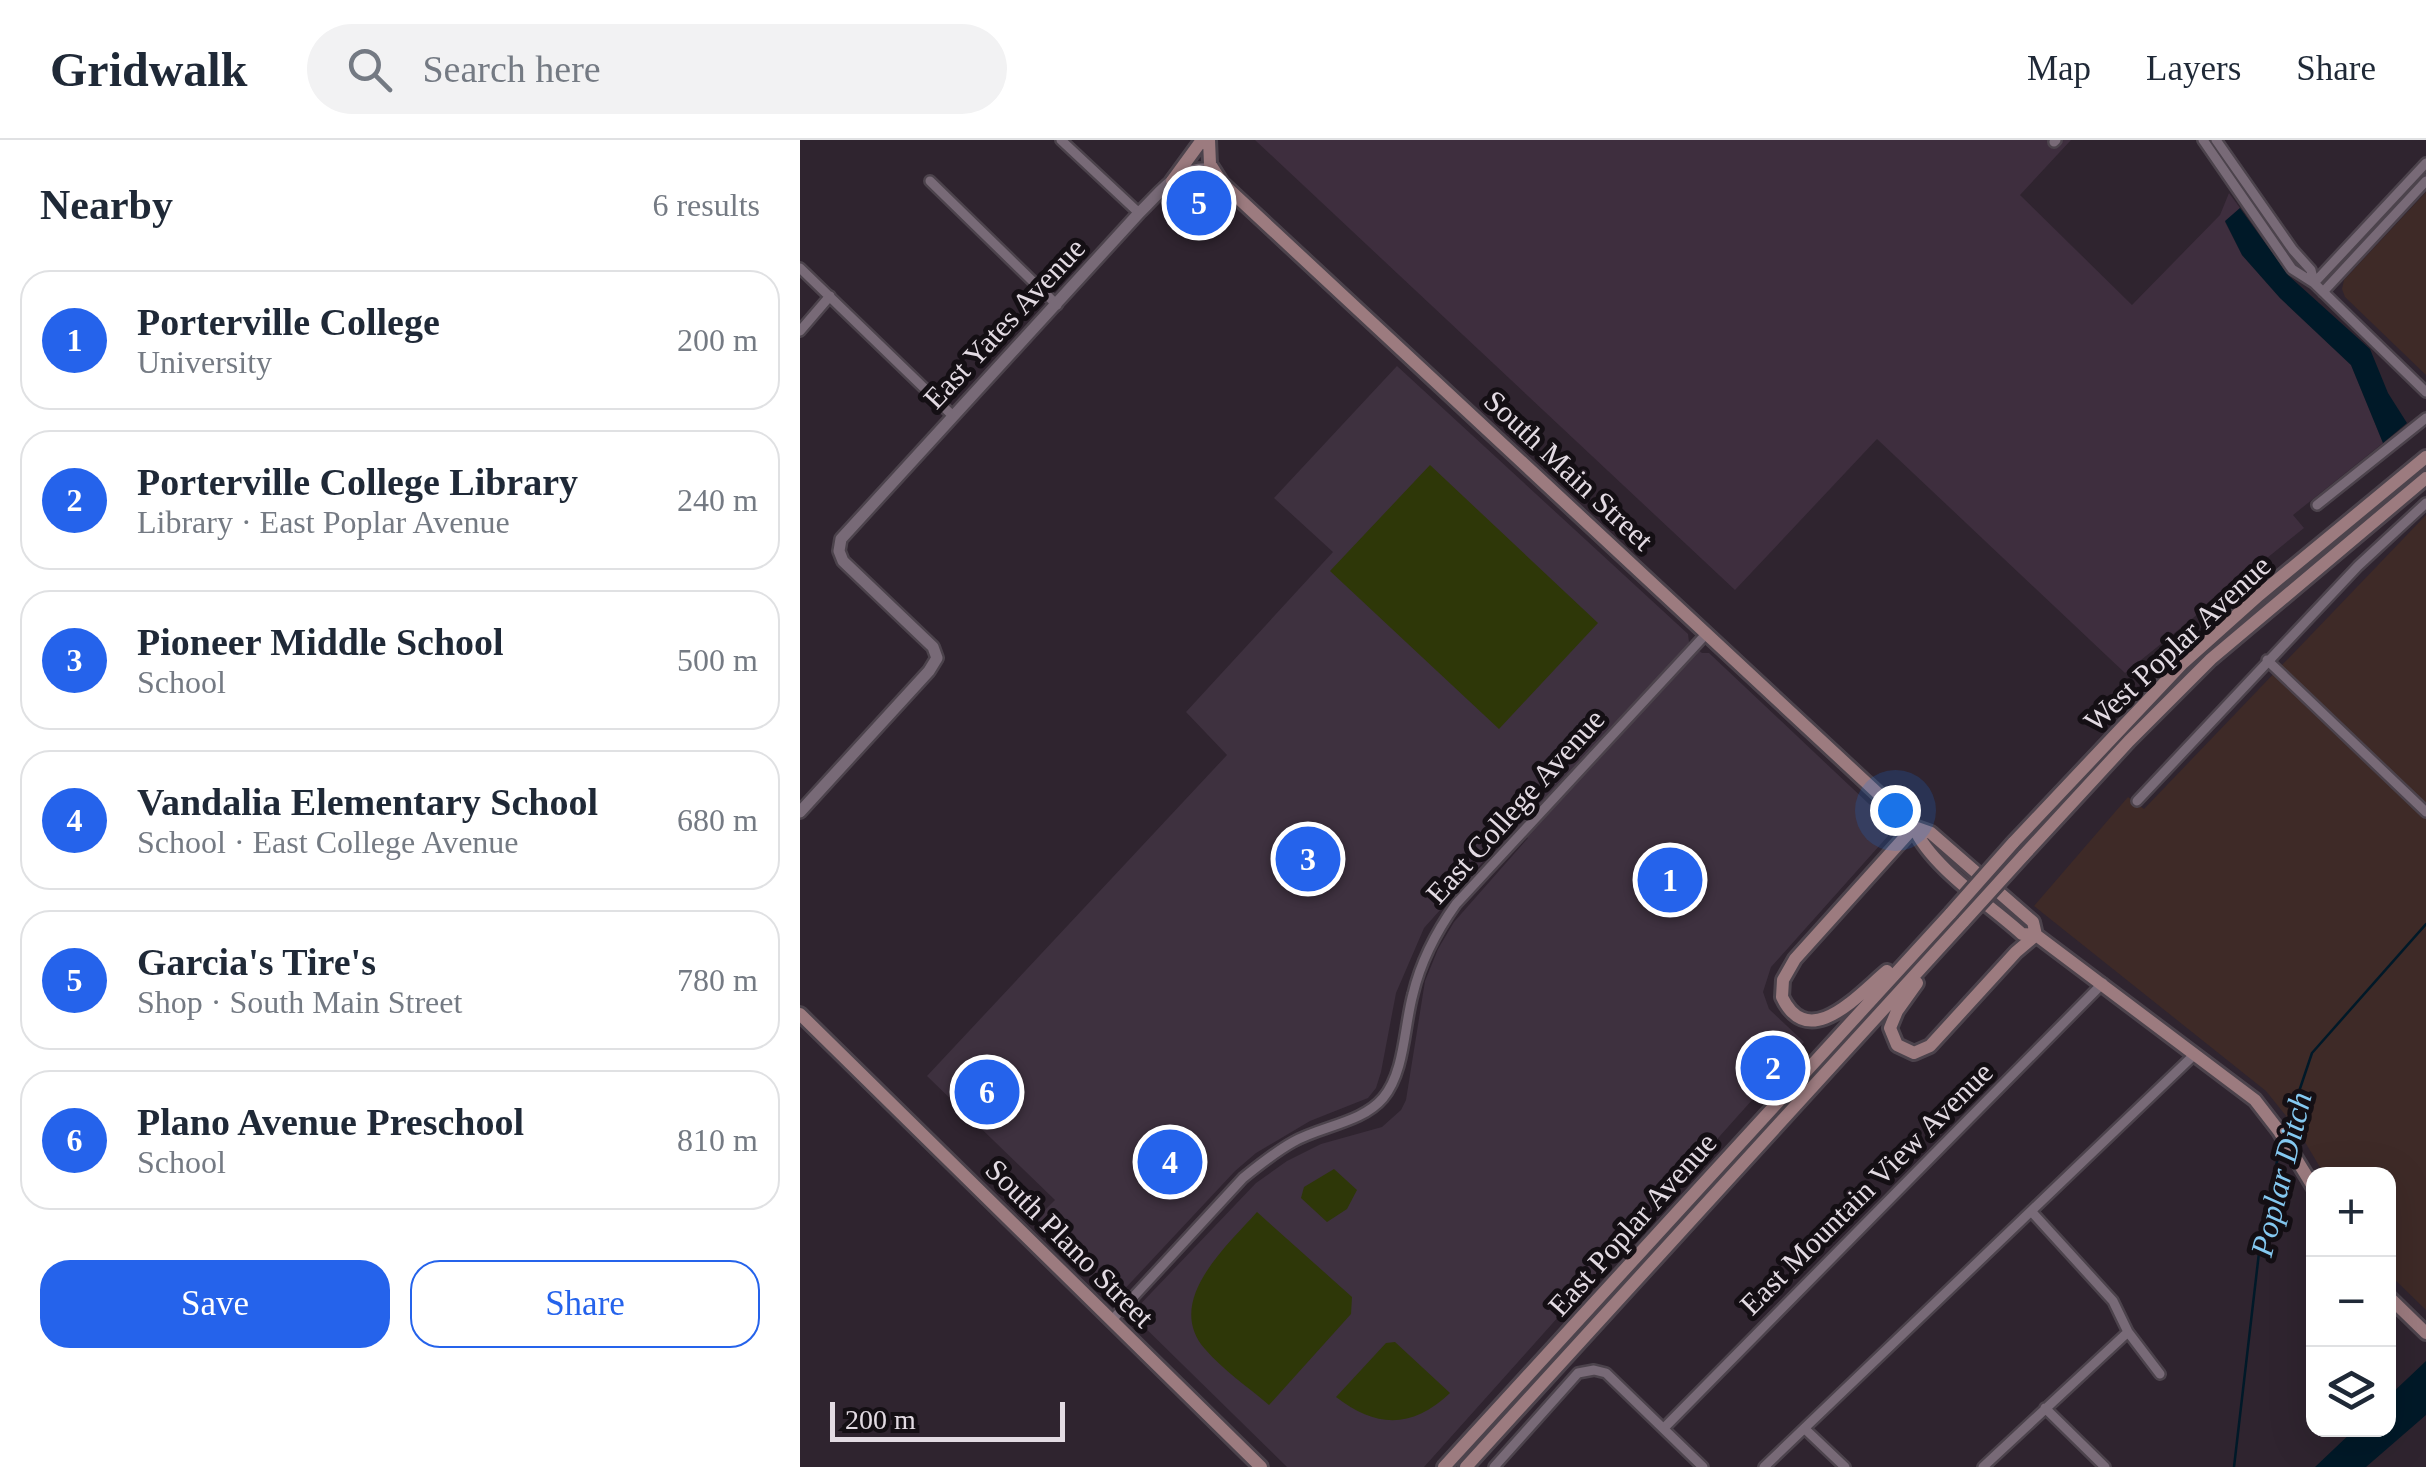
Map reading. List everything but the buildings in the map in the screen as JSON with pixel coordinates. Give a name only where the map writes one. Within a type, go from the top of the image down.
[{"type":"main road","points":[[1206,140],[1212,169]]},
{"type":"main road","points":[[1172,181],[1206,140]]},
{"type":"main road","name":"South Main Street","points":[[1212,169],[1230,190],[1914,827],[1931,833],[2033,922],[2036,935],[2241,1088],[2274,1124],[2306,1175]]},
{"type":"main road","name":"West Poplar Avenue","points":[[1978,882],[2183,663],[2426,457]]},
{"type":"main road","name":"West Poplar Avenue","points":[[1988,894],[2143,726],[2211,659],[2426,478]]},
{"type":"main road","points":[[1914,827],[1795,959],[1782,985],[1784,1003],[1802,1019],[1825,1019],[1923,941]]},
{"type":"main road","name":"East Poplar Avenue","points":[[1444,1467],[1978,882]]},
{"type":"main road","name":"East Poplar Avenue","points":[[1466,1467],[1988,894]]},
{"type":"main road","points":[[1964,921],[1893,1018],[1892,1037],[1905,1051],[1914,1053],[1930,1046],[2036,935]]},
{"type":"main road","name":"South Plano Street","points":[[800,1014],[1261,1467]]},
{"type":"main road","points":[[2396,1304],[2426,1333]]},
{"type":"street","points":[[1061,140],[1139,214]]},
{"type":"street","points":[[2202,140],[2286,261],[2302,278],[2314,283],[2426,392]]},
{"type":"street","points":[[2216,140],[2310,270],[2314,283]]},
{"type":"street","points":[[2314,283],[2426,164]]},
{"type":"street","name":"East Yates Avenue","points":[[800,812],[937,658],[936,652],[843,561],[839,547],[845,534],[1172,181],[1188,170],[1212,169]]},
{"type":"street","points":[[930,181],[1057,305]]},
{"type":"street","points":[[2323,292],[2426,181]]},
{"type":"street","points":[[2408,182],[2417,190]]},
{"type":"street","points":[[800,268],[952,415]]},
{"type":"street","points":[[800,330],[830,296]]},
{"type":"street","points":[[2318,505],[2426,419]]},
{"type":"street","points":[[2136,801],[2358,566],[2426,503]]},
{"type":"street","name":"East College Avenue","points":[[1112,1320],[1264,1160],[1380,1102],[1390,1088],[1414,990],[1438,929],[1456,904],[1708,633]]},
{"type":"street","points":[[2268,660],[2426,812]]},
{"type":"street","name":"East Mountain View Avenue","points":[[1664,1428],[2103,984]]},
{"type":"street","points":[[1764,1467],[2195,1054]]},
{"type":"street","points":[[2031,1211],[2113,1302],[2128,1332],[2160,1374]]},
{"type":"street","points":[[1983,1467],[2128,1332]]},
{"type":"street","points":[[1494,1467],[1578,1374],[1594,1370],[1606,1373],[1704,1467]]},
{"type":"street","points":[[2045,1408],[2105,1467]]},
{"type":"street","points":[[1805,1429],[1844,1467]]},
{"type":"shaded area","points":[[1255,140],[2071,140],[2020,195],[2132,305],[2220,215],[2229,193],[2240,208],[2225,222],[2242,255],[2280,298],[2351,365],[2383,443],[2293,515],[2304,528],[2125,673],[1877,439],[1735,590]]},
{"type":"shaded area","points":[[2426,192],[2426,375],[2345,297],[2342,289],[2344,280]]},
{"type":"shaded area","points":[[1397,366],[1688,634],[1689,642],[1702,653],[1709,653],[1887,821],[1888,836],[1771,967],[1763,992],[1769,1009],[1804,1042],[1424,1467],[1287,1467],[1131,1314],[1256,1183],[1321,1144],[1382,1127],[1401,1110],[1406,1100],[1425,981],[1438,949],[1454,922],[1528,838],[1514,827],[1424,928],[1396,993],[1381,1072],[1368,1098],[1310,1121],[1256,1153],[1119,1295],[1110,1297],[1034,1221],[1055,1200],[927,1076],[1227,755],[1186,712],[1333,552],[1274,498]]},
{"type":"shaded area","points":[[2426,515],[2426,1310],[2396,1281],[2396,1167],[2320,1167],[2299,1132],[2266,1091],[2034,906],[2128,797],[2144,809]]},
{"type":"green space","points":[[1430,465],[1598,623],[1499,729],[1330,571]]},
{"type":"green space","points":[[1334,1169],[1357,1190],[1347,1209],[1327,1222],[1301,1198],[1304,1187]]},
{"type":"green space","points":[[1257,1212],[1352,1297],[1351,1314],[1269,1405],[1205,1349],[1194,1331],[1191,1312],[1204,1275]]},
{"type":"green space","points":[[1395,1342],[1450,1393],[1422,1413],[1394,1420],[1365,1415],[1336,1397],[1386,1343]]},
{"type":"water","points":[[2240,208],[2289,276],[2370,349],[2388,393],[2407,423],[2383,443],[2351,365],[2280,298],[2242,255],[2225,221]]},
{"type":"water","points":[[2426,1361],[2426,1415],[2366,1467],[2315,1467],[2347,1437],[2396,1437],[2396,1389]]},
{"type":"waterway","name":"Poplar Ditch","points":[[2286,1130],[2312,1053],[2426,924]]},
{"type":"waterway","name":"Poplar Ditch","points":[[2234,1467],[2260,1244],[2281,1142]]},
{"type":"place","name":"Garcia's Tire's","points":[[1199,203]]},
{"type":"place","name":"Pioneer Middle School","points":[[1308,859]]},
{"type":"place","name":"Porterville College","points":[[1670,880]]},
{"type":"place","name":"Porterville College Library","points":[[1773,1068]]},
{"type":"place","name":"Plano Avenue Preschool","points":[[987,1092]]},
{"type":"place","name":"Vandalia Elementary School","points":[[1170,1162]]}]
